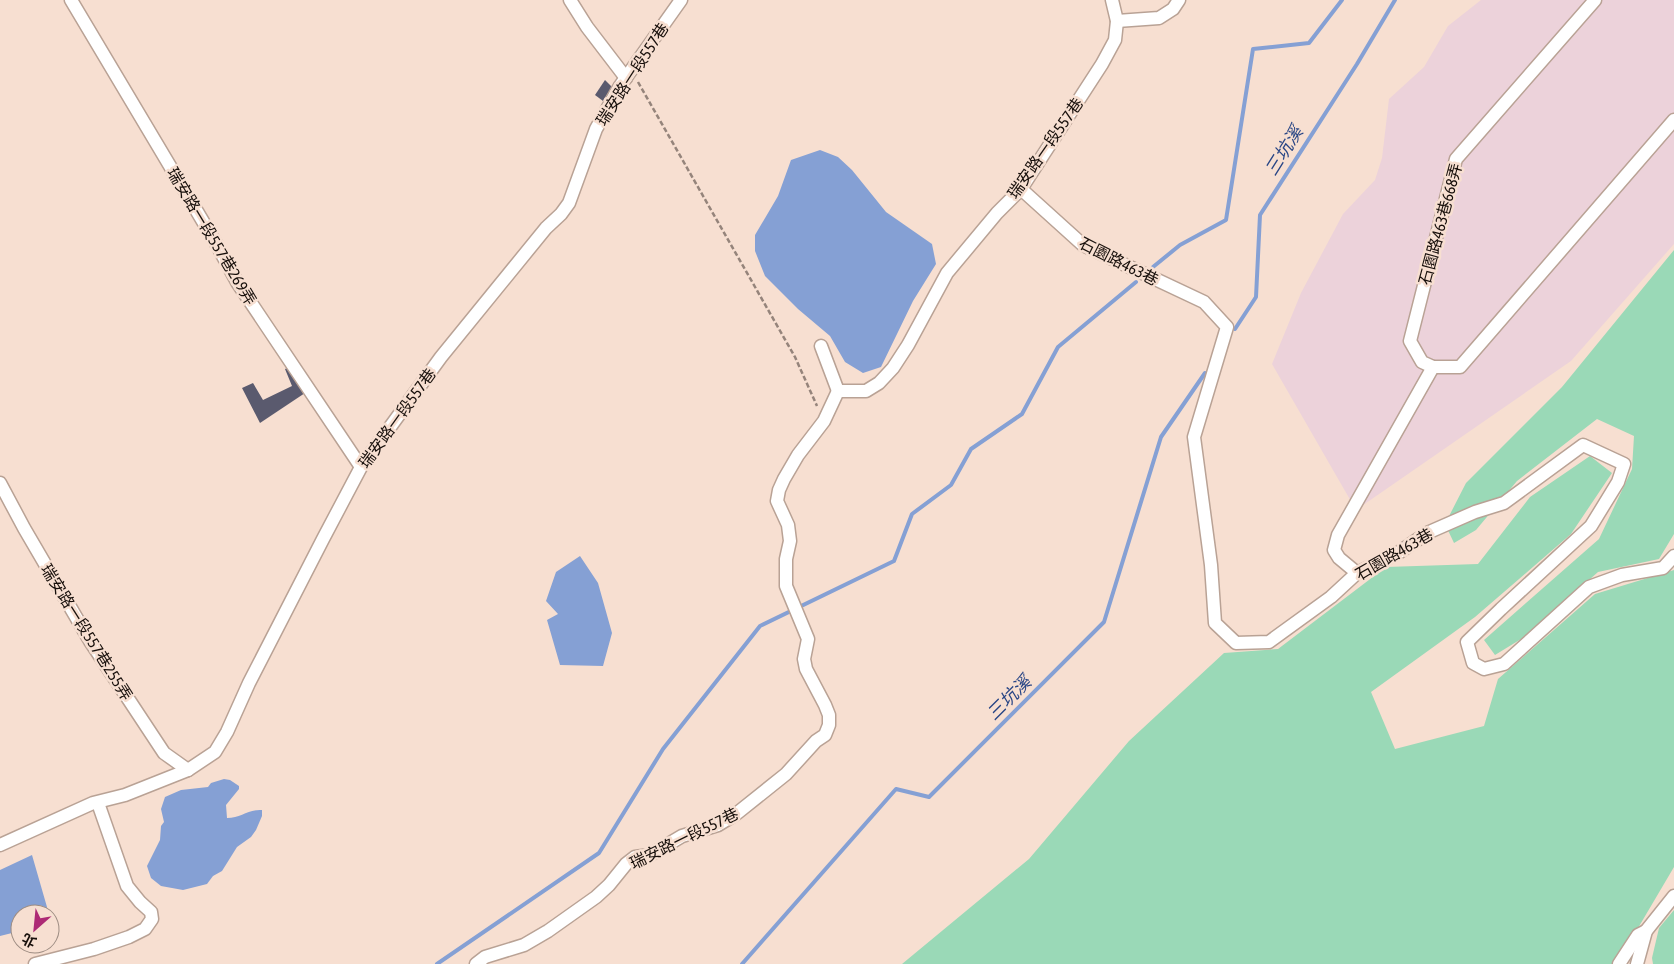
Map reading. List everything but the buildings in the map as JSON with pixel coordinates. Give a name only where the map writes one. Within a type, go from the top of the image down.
[{"type":"street","name":"瑞安路一段557巷269弄","points":[[71,0],[217,245],[236,282],[361,467]]},
{"type":"street","points":[[570,0],[587,27],[629,74]]},
{"type":"street","name":"瑞安路一段557巷","points":[[0,844],[93,803],[125,795],[188,770],[215,752],[227,732],[249,683],[361,467],[442,358],[546,228],[561,214],[569,203],[596,129],[629,74],[681,0]]},
{"type":"street","points":[[1112,0],[1117,21],[1159,18],[1173,9],[1179,0]]},
{"type":"street","name":"石園路463巷668弄","points":[[1434,367],[1422,362],[1410,341],[1456,159],[1595,0]]},
{"type":"street","name":"瑞安路一段557巷","points":[[476,964],[485,957],[524,945],[548,931],[596,897],[609,886],[626,864],[635,858],[650,855],[682,836],[718,825],[736,814],[786,774],[825,735],[829,725],[829,715],[806,669],[804,659],[808,639],[785,580],[786,559],[790,541],[788,525],[777,500],[779,490],[793,463],[824,421],[838,391],[866,391],[878,383],[893,368],[908,345],[947,273],[1021,189],[1102,64],[1115,40],[1117,21]]},
{"type":"street","points":[[1357,573],[1339,558],[1334,550],[1338,535],[1434,367],[1460,367],[1674,120]]},
{"type":"street","name":"石園路463巷","points":[[1021,189],[1083,245],[1204,302],[1227,326],[1194,437],[1211,565],[1216,623],[1236,642],[1270,642],[1331,597],[1357,573],[1398,553],[1427,533],[1475,512],[1504,503],[1583,445],[1624,464],[1618,482],[1591,526],[1500,609],[1468,642],[1473,664],[1484,669],[1504,664],[1589,586],[1622,575],[1663,568],[1674,556]]},
{"type":"street","points":[[821,346],[838,391]]},
{"type":"street","name":"瑞安路一段557巷255弄","points":[[0,483],[24,528],[100,657],[164,753],[188,770]]},
{"type":"street","points":[[36,964],[94,949],[129,937],[145,929],[152,919],[151,912],[127,886],[98,803]]},
{"type":"street","points":[[1636,964],[1646,931],[1674,896]]},
{"type":"street","points":[[1619,964],[1638,935],[1646,931]]},
{"type":"path","points":[[629,74],[794,356],[824,421]]},
{"type":"shaded area","points":[[1481,0],[1674,0],[1674,244],[1571,361],[1356,510],[1272,364],[1301,293],[1343,214],[1375,180],[1382,158],[1389,99],[1424,67],[1448,26]]},
{"type":"green space","points":[[1674,250],[1674,534],[1659,559],[1598,572],[1526,636],[1495,655],[1484,640],[1599,539],[1632,469],[1634,436],[1597,419],[1517,481],[1476,530],[1454,543],[1445,524],[1466,483],[1562,387]]},
{"type":"green space","points":[[1590,456],[1612,473],[1571,534],[1475,617],[1371,692],[1395,749],[1484,726],[1498,679],[1595,594],[1674,570],[1674,867],[1628,945],[1626,964],[902,964],[1029,859],[1129,741],[1224,653],[1278,649],[1386,567],[1478,564],[1530,497]]},
{"type":"green space","points":[[1674,910],[1674,964],[1653,964],[1652,958],[1659,928]]},
{"type":"water","points":[[820,150],[838,157],[852,170],[886,212],[932,244],[936,264],[913,301],[881,367],[863,373],[845,362],[830,336],[798,309],[765,276],[755,251],[755,235],[778,196],[791,160]]},
{"type":"water","points":[[580,556],[598,583],[612,633],[603,666],[560,665],[547,620],[558,614],[546,601],[556,572]]},
{"type":"water","points":[[224,779],[230,780],[239,786],[239,789],[226,805],[227,818],[262,810],[262,816],[256,830],[251,837],[237,847],[222,871],[213,876],[207,884],[183,890],[161,886],[151,878],[147,866],[160,840],[161,826],[164,822],[161,809],[165,797],[181,790],[208,787],[211,783]]},
{"type":"water","points":[[32,855],[46,904],[10,904],[10,934],[0,936],[0,870]]},
{"type":"waterway","points":[[1153,267],[1180,245],[1226,220],[1253,49],[1309,43],[1342,0]]},
{"type":"waterway","name":"三坑溪","points":[[1235,329],[1256,297],[1260,215],[1357,64],[1395,0]]},
{"type":"waterway","points":[[437,964],[599,853],[663,749],[760,626],[894,561],[912,514],[951,485],[971,449],[1022,414],[1058,347],[1136,282]]},
{"type":"waterway","name":"三坑溪","points":[[742,964],[896,789],[929,797],[1104,622],[1161,437],[1205,373]]}]
